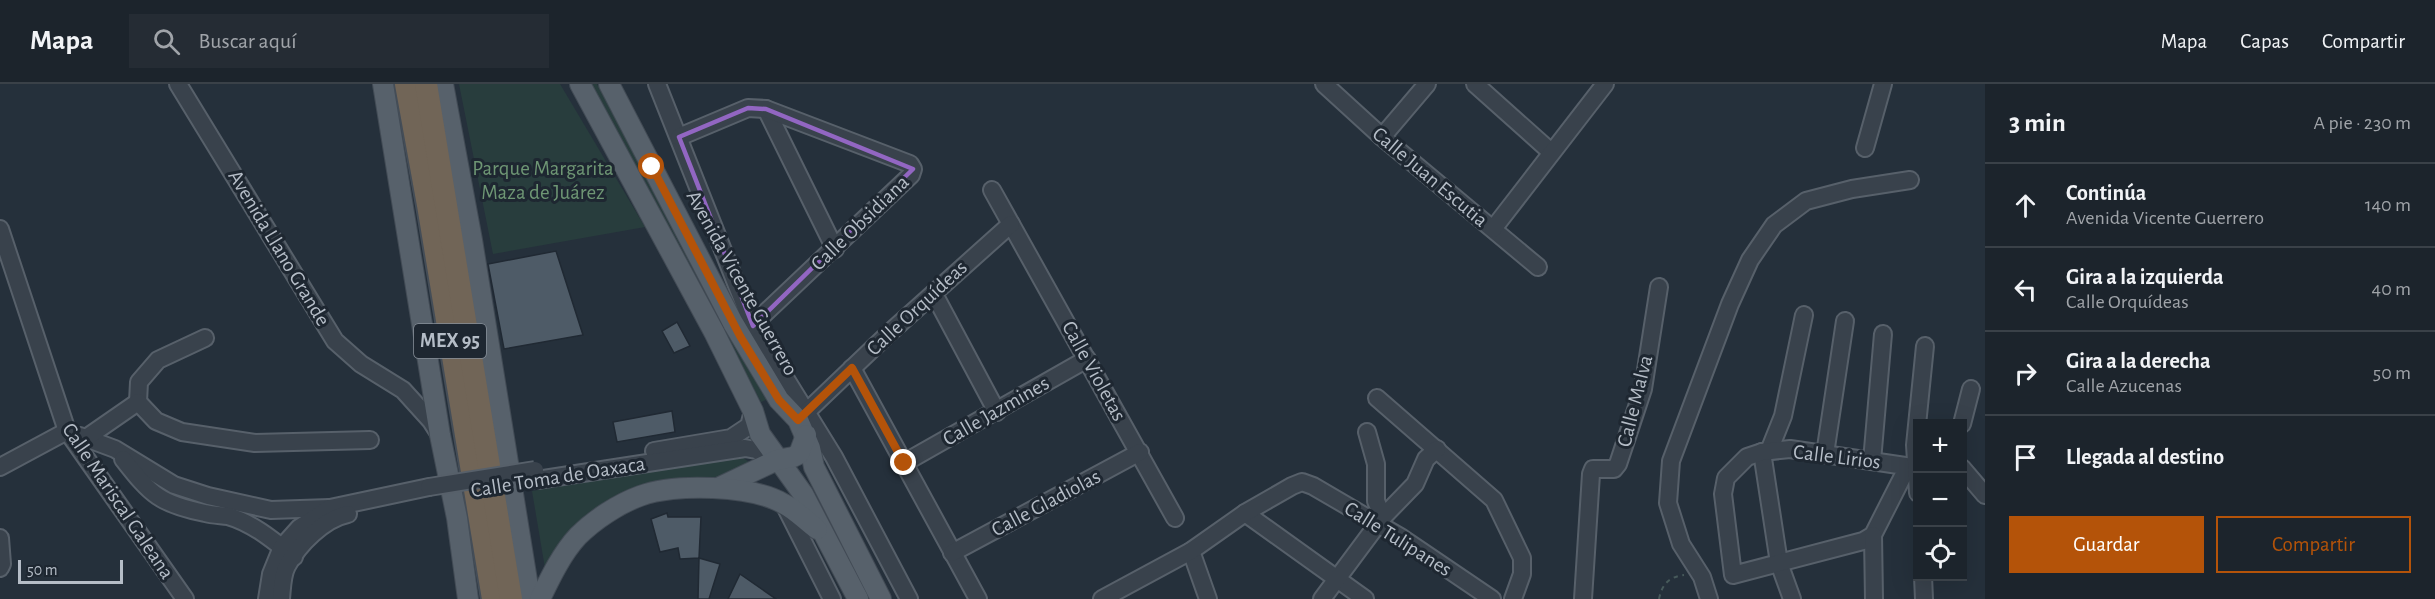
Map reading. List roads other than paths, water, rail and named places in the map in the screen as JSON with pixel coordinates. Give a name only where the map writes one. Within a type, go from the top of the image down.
[{"type":"highway","name":"MEX 95","points":[[406,84],[493,599]]},
{"type":"highway","name":"MEX 95","points":[[426,84],[512,599]]},
{"type":"main road","points":[[383,84],[440,435],[457,518],[468,599]]},
{"type":"main road","points":[[443,84],[472,240],[530,599]]},
{"type":"main road","points":[[580,84],[714,332],[753,411],[759,434],[803,494],[858,599]]},
{"type":"main road","name":"Avenida Vicente Guerrero","points":[[609,84],[746,331],[779,400],[803,423],[814,467],[881,599]]},
{"type":"main road","points":[[718,488],[777,460],[793,458],[799,454],[803,423]]},
{"type":"main road","points":[[540,599],[554,570],[578,537],[608,513],[640,496],[678,488],[718,488],[764,496],[784,503],[822,533]]},
{"type":"street","name":"Avenida Llano Grande","points":[[178,84],[335,341],[361,364],[403,390],[431,421],[440,435]]},
{"type":"street","points":[[657,84],[679,137],[746,331]]},
{"type":"street","name":"Calle Juan Escutia","points":[[1324,84],[1382,137],[1538,267]]},
{"type":"street","points":[[1382,137],[1427,84]]},
{"type":"street","points":[[1475,84],[1551,152]]},
{"type":"street","points":[[1493,230],[1605,84]]},
{"type":"street","points":[[1864,148],[1883,84]]},
{"type":"street","points":[[679,137],[748,108],[766,109],[835,249]]},
{"type":"street","name":"Calle Obsidiana","points":[[746,331],[835,249],[911,175],[913,169],[910,164],[766,109]]},
{"type":"street","points":[[1709,599],[1702,577],[1680,542],[1668,503],[1671,461],[1730,304],[1750,260],[1774,225],[1806,201],[1851,189],[1910,180]]},
{"type":"street","name":"Calle Violetas","points":[[992,190],[1175,518]]},
{"type":"street","name":"Calle Orquídeas","points":[[803,423],[852,368],[1011,224]]},
{"type":"street","name":"Calle Mariscal Galeana","points":[[0,229],[67,431],[100,482],[185,599]]},
{"type":"street","name":"Calle Malva","points":[[1583,599],[1591,474],[1593,469],[1614,469],[1618,464],[1643,389],[1659,287]]},
{"type":"street","points":[[933,294],[997,412]]},
{"type":"street","points":[[1792,599],[1779,562],[1766,452],[1780,427],[1787,404],[1804,315]]},
{"type":"street","points":[[1825,454],[1845,321]]},
{"type":"street","points":[[1872,461],[1883,334]]},
{"type":"street","points":[[205,338],[158,360],[139,382],[138,402],[156,421],[182,432],[255,443],[370,440]]},
{"type":"street","points":[[1918,419],[1925,346]]},
{"type":"street","name":"Calle Jazmines","points":[[904,463],[1087,359]]},
{"type":"street","points":[[852,368],[978,599]]},
{"type":"street","points":[[403,390],[432,380]]},
{"type":"street","points":[[1963,419],[1971,389]]},
{"type":"street","points":[[1377,398],[1494,500],[1522,558],[1522,574],[1514,599]]},
{"type":"street","points":[[86,438],[138,402]]},
{"type":"street","name":"Calle Toma de Oaxaca","points":[[67,431],[115,449],[174,485],[208,496],[272,510],[334,512],[430,492],[536,475],[731,438],[749,426],[753,411]]},
{"type":"street","points":[[803,423],[834,457],[909,599]]},
{"type":"street","points":[[0,467],[67,431]]},
{"type":"street","points":[[1367,432],[1376,464],[1376,501],[1380,520]]},
{"type":"street","name":"Calle Toma de Oaxaca","points":[[536,475],[745,448],[756,450],[777,460]]},
{"type":"street","points":[[115,449],[143,486],[159,498],[174,506],[229,517],[265,534],[288,552]]},
{"type":"street","points":[[1322,599],[1380,520],[1415,484],[1426,459],[1437,450]]},
{"type":"street","name":"Calle Lirios","points":[[1766,452],[1790,450],[1913,464]]},
{"type":"street","name":"Calle Gladiolas","points":[[952,553],[1140,452]]},
{"type":"street","points":[[1766,452],[1747,457],[1726,478],[1723,494],[1733,575],[1863,540],[1873,535]]},
{"type":"street","points":[[1874,599],[1873,535],[1904,474],[1913,466]]},
{"type":"street","points":[[1966,473],[1985,495]]},
{"type":"street","name":"Calle Tulipanes","points":[[1245,513],[1292,486],[1302,483],[1313,486],[1380,520],[1492,599]]},
{"type":"street","points":[[784,503],[832,599]]},
{"type":"street","name":"Calle Toma de Oaxaca","points":[[267,599],[272,574],[288,552],[310,536],[334,512]]},
{"type":"street","points":[[1102,599],[1191,551],[1245,513],[1365,599]]},
{"type":"street","points":[[0,538],[2,564],[0,568]]},
{"type":"street","points":[[1191,551],[1208,599]]},
{"type":"street","name":"Calle Toma de Oaxaca","points":[[281,599],[288,552]]},
{"type":"street","points":[[1923,581],[1924,599]]},
{"type":"park label","name":"Parque Margarita Maza de Juárez","points":[[543,180]]}]
